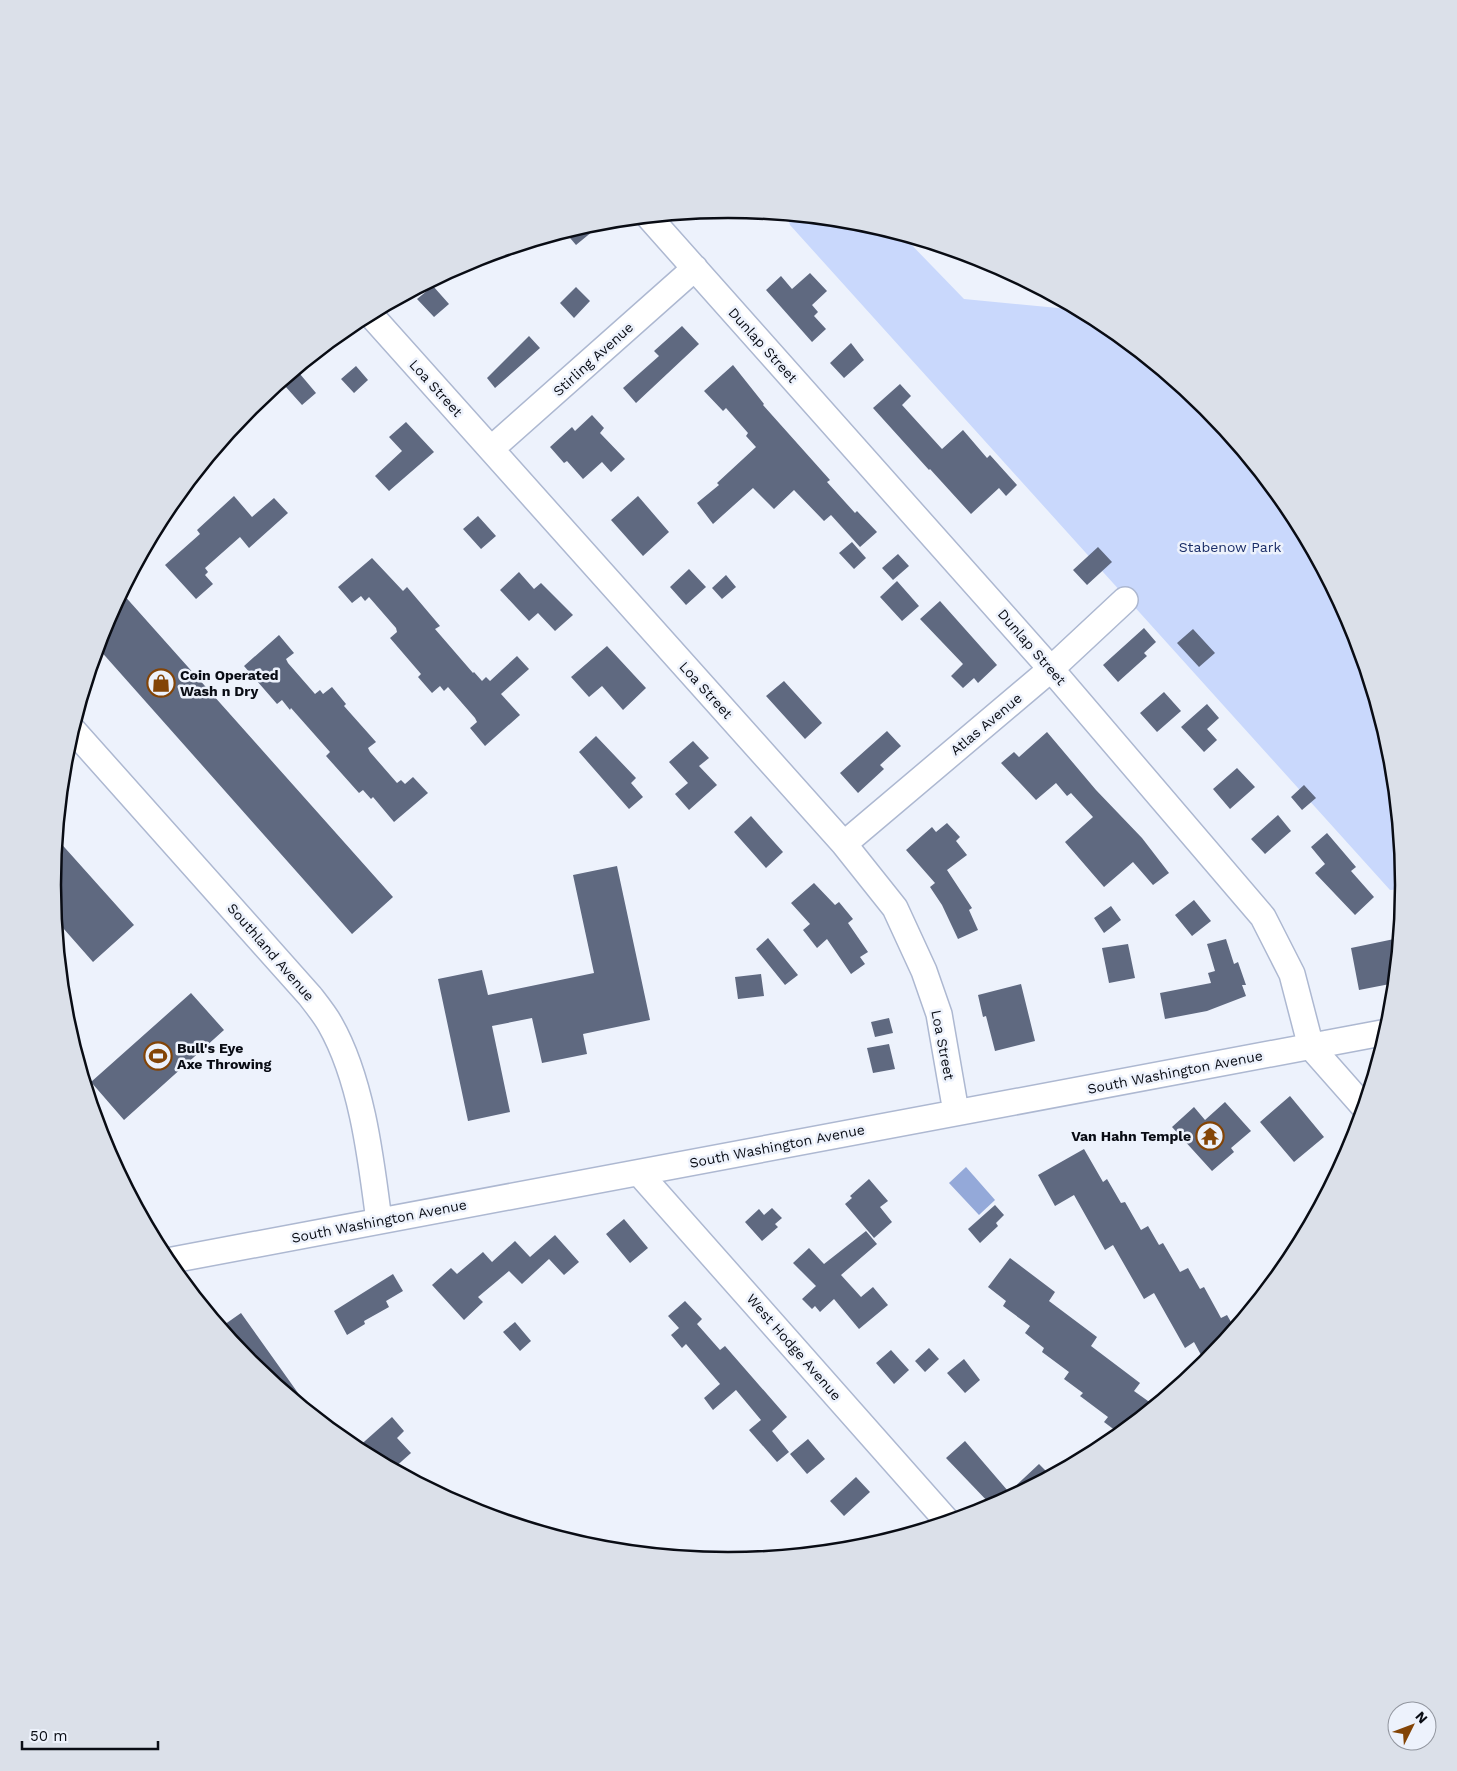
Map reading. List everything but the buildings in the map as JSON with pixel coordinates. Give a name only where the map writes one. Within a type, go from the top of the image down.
[{"type":"street","name":"Dunlap Street","points":[[654,223],[1051,668],[1263,917],[1292,974],[1310,1047],[1359,1102]]},
{"type":"street","name":"Stirling Avenue","points":[[491,449],[695,268]]},
{"type":"street","name":"Loa Street","points":[[375,320],[844,844],[895,908],[924,971],[939,1014],[956,1112]]},
{"type":"street","name":"Atlas Avenue","points":[[844,844],[1051,668],[1125,600]]},
{"type":"street","name":"Southland Avenue","points":[[78,736],[310,996],[330,1025],[349,1068],[360,1105],[378,1222]]},
{"type":"street","name":"South Washington Avenue","points":[[176,1259],[1379,1034]]},
{"type":"street","name":"West Hodge Avenue","points":[[639,1172],[943,1517]]},
{"type":"green space","name":"Stabenow Park","points":[[789,222],[816,224],[859,231],[911,244],[964,299],[1063,308],[1135,356],[1200,414],[1230,446],[1258,479],[1283,515],[1327,590],[1345,630],[1373,713],[1383,755],[1390,798],[1396,890],[1390,890],[790,225]]},
{"type":"shaded area","points":[[966,1167],[995,1200],[979,1215],[949,1183]]},
{"type":"place","name":"Coin Operated Wash n Dry","points":[[161,683]]},
{"type":"place","name":"Bull's Eye Axe Throwing","points":[[158,1056]]},
{"type":"place","name":"Van Hahn Temple","points":[[1210,1136]]}]
